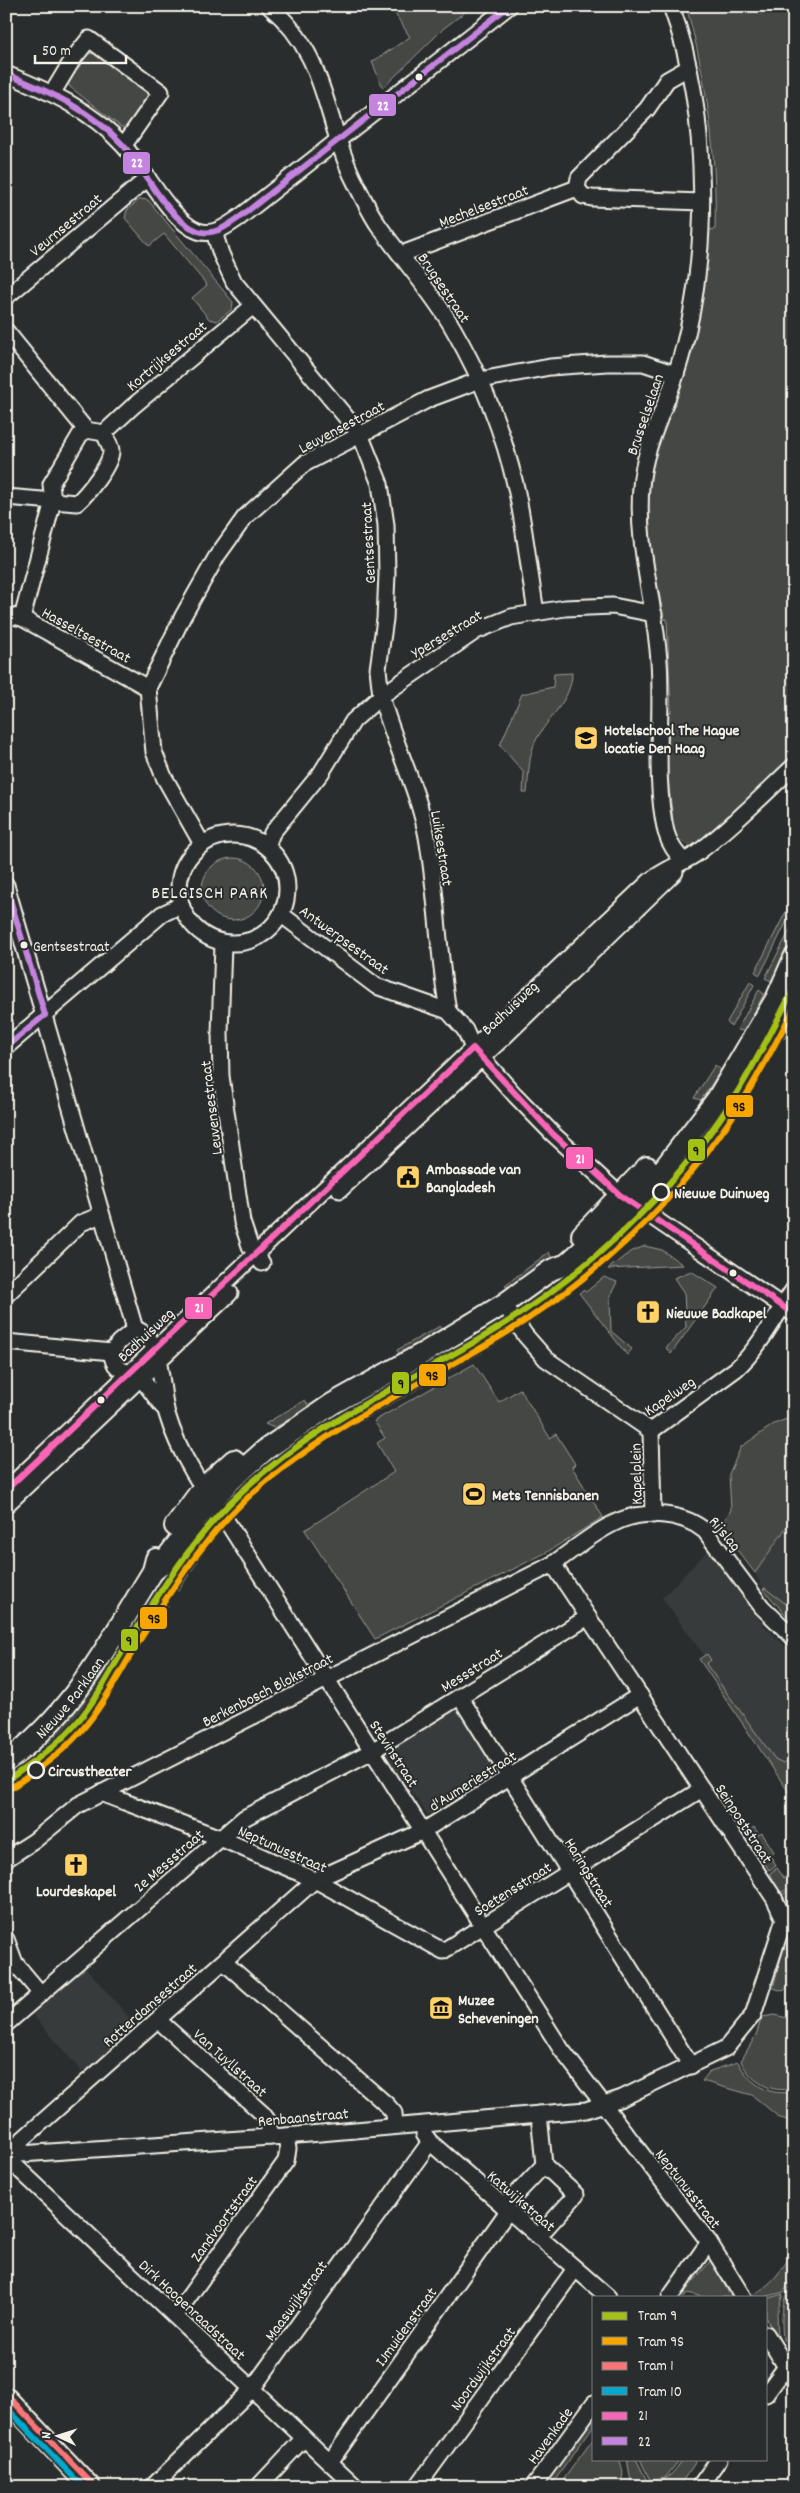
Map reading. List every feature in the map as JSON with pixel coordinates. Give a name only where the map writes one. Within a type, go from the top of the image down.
[{"type":"main road","name":"Nieuwe Parklaan","points":[[6,1762],[39,1735],[83,1685],[153,1571],[162,1564],[191,1524],[208,1495],[309,1418],[427,1351],[504,1304],[551,1270],[567,1264],[580,1253],[626,1199],[680,1149],[717,1099],[778,997],[794,957]]},
{"type":"main road","points":[[6,2398],[90,2487]]},
{"type":"street","name":"Brugsestraat","points":[[269,6],[299,35],[313,61],[338,139],[352,174],[372,214],[445,315],[480,380],[500,433],[516,488],[536,612]]},
{"type":"street","points":[[6,74],[53,92],[90,116],[124,145],[179,217],[198,232],[214,232],[240,217],[509,6]]},
{"type":"street","name":"Brusselselaan","points":[[671,6],[688,68],[698,138],[701,234],[696,289],[676,374],[649,444],[641,485],[640,534],[654,614],[659,661],[658,763],[661,794],[671,848],[684,861]]},
{"type":"street","points":[[53,92],[89,39],[161,92],[124,145]]},
{"type":"street","points":[[688,68],[667,80],[647,109],[579,178],[577,188],[583,196],[592,198],[701,202]]},
{"type":"street","name":"Veurnsestraat","points":[[6,297],[148,178]]},
{"type":"street","name":"Mechelsestraat","points":[[402,254],[577,188]]},
{"type":"street","name":"Gentsestraat","points":[[214,232],[221,254],[234,282],[344,411],[360,434],[380,484],[386,525],[385,619],[378,669],[381,696]]},
{"type":"street","name":"Kortrijksestraat","points":[[104,433],[132,407],[253,306]]},
{"type":"street","points":[[6,331],[86,430],[104,433],[111,450],[109,459],[86,495],[77,504],[6,497]]},
{"type":"street","name":"Leuvensestraat","points":[[148,688],[183,616],[217,556],[245,517],[304,464],[429,399],[480,380],[550,366],[607,363],[643,363],[676,374]]},
{"type":"street","points":[[22,618],[53,501],[50,492],[51,484],[86,430]]},
{"type":"street","name":"Ypersestraat","points":[[381,696],[476,631],[511,617],[536,612],[612,606],[654,614]]},
{"type":"street","name":"Hasseltsestraat","points":[[6,615],[22,618],[148,688]]},
{"type":"street","points":[[148,688],[154,752],[164,777],[202,844]]},
{"type":"street","points":[[267,846],[272,833],[321,773],[353,721],[381,696]]},
{"type":"street","name":"Luiksestraat","points":[[381,696],[388,722],[412,780],[427,837],[448,1011]]},
{"type":"street","name":"Badhuisweg","points":[[6,1490],[157,1356],[477,1053],[684,861],[730,826],[794,766]]},
{"type":"street","points":[[234,834],[254,838],[267,846],[278,858],[285,873],[288,896],[282,915],[272,928],[258,938],[242,944],[223,944],[207,938],[189,922],[181,905],[178,885],[182,870],[190,856],[202,844],[219,836],[234,834]]},
{"type":"street","points":[[6,885],[135,1329]]},
{"type":"street","points":[[6,1047],[162,914],[181,905]]},
{"type":"street","name":"Antwerpsestraat","points":[[282,915],[376,986],[448,1011]]},
{"type":"street","name":"Leuvensestraat","points":[[223,944],[220,1033],[221,1076],[242,1222],[246,1236],[259,1259]]},
{"type":"street","points":[[448,1011],[464,1030],[477,1053],[553,1134],[626,1199],[788,1310]]},
{"type":"street","points":[[6,1295],[81,1223],[101,1214]]},
{"type":"street","name":"Kapelweg","points":[[504,1304],[525,1335],[546,1359],[651,1431],[736,1369],[788,1310],[794,1289]]},
{"type":"street","name":"Badhuisweg","points":[[112,1352],[119,1342],[135,1329]]},
{"type":"street","name":"Stevinstraat","points":[[135,1329],[142,1331],[148,1337],[157,1356],[167,1415],[181,1450],[208,1495],[424,1831],[561,2049],[602,2105]]},
{"type":"street","points":[[6,1342],[112,1352],[112,1361],[118,1369],[135,1375]]},
{"type":"street","name":"Badhuisweg","points":[[6,1505],[135,1375]]},
{"type":"street","name":"Stevinstraat","points":[[135,1375],[167,1415]]},
{"type":"street","name":"Kapelplein","points":[[651,1431],[653,1516]]},
{"type":"street","name":"Rijslag","points":[[552,1564],[620,1520],[653,1516],[683,1518],[697,1523],[706,1531],[762,1606],[794,1638]]},
{"type":"street","name":"Berkenbosch Blokstraat","points":[[6,1859],[34,1841],[78,1805],[552,1564]]},
{"type":"street","name":"Seinpoststraat","points":[[552,1564],[774,1898],[784,1919],[753,2015],[726,2048],[622,2098],[602,2105]]},
{"type":"street","name":"Messstraat","points":[[372,1751],[588,1617]]},
{"type":"street","name":"d'Aumeriestraat","points":[[315,1880],[424,1831],[640,1695]]},
{"type":"street","name":"Haringstraat","points":[[460,1697],[691,2066]]},
{"type":"street","name":"2e Messstraat","points":[[6,2024],[244,1818],[372,1751]]},
{"type":"street","name":"Soetensstraat","points":[[443,1951],[702,1789]]},
{"type":"street","name":"Neptunusstraat","points":[[101,1793],[220,1838],[315,1880],[443,1951]]},
{"type":"street","name":"Rotterdamsestraat","points":[[6,2156],[315,1880]]},
{"type":"street","points":[[6,1939],[15,1962],[41,1994]]},
{"type":"street","points":[[224,1962],[387,2104],[394,2113],[395,2126]]},
{"type":"street","name":"Van Tuyllstraat","points":[[158,2020],[263,2114],[268,2121],[270,2137]]},
{"type":"street","name":"Neptunusstraat","points":[[602,2105],[709,2242],[742,2296]]},
{"type":"street","name":"Renbaanstraat","points":[[6,2156],[286,2136],[586,2110],[602,2105]]},
{"type":"street","points":[[538,2114],[544,2165],[576,2194],[538,2237]]},
{"type":"street","name":"Katwijkstraat","points":[[422,2124],[424,2134],[430,2142],[607,2296]]},
{"type":"street","name":"Zandvoortstraat","points":[[175,2316],[286,2160],[288,2149],[286,2136]]},
{"type":"street","name":"Maaswijkstraat","points":[[152,2487],[252,2389],[430,2142]]},
{"type":"street","name":"Dirk Hoogenraadstraat","points":[[6,2156],[356,2487]]},
{"type":"street","name":"IJmuidenstraat","points":[[330,2462],[506,2209],[544,2165]]},
{"type":"street","points":[[671,2296],[709,2242]]},
{"type":"street","name":"Noordwijkstraat","points":[[416,2487],[576,2269]]},
{"type":"street","points":[[768,2337],[791,2368],[768,2392]]},
{"type":"street","name":"Havenkade","points":[[533,2487],[592,2406]]},
{"type":"street","points":[[258,2487],[304,2438]]},
{"type":"street","points":[[699,2487],[718,2460]]},
{"type":"shaded area","points":[[390,6],[473,6],[444,28],[383,88],[372,62],[410,37]]},
{"type":"shaded area","points":[[686,6],[794,6],[794,756],[704,840],[692,847],[676,838],[669,821],[673,820],[667,771],[668,713],[671,712],[667,619],[664,619],[649,537],[648,520],[651,471],[664,427],[691,351],[705,282],[709,230],[715,229],[714,173],[709,117],[700,61]]},
{"type":"shaded area","points":[[96,53],[147,92],[148,100],[128,127],[121,127],[70,87],[67,81],[87,54]]},
{"type":"shaded area","points":[[140,199],[148,200],[233,302],[232,309],[217,321],[209,319],[192,298],[207,285],[164,234],[149,246],[125,218],[127,210]]},
{"type":"shaded area","points":[[572,673],[571,683],[564,700],[533,746],[527,793],[523,793],[524,773],[500,745],[522,694],[553,687],[554,674]]},
{"type":"shaded area","points":[[227,858],[239,858],[255,867],[262,877],[264,889],[262,901],[255,911],[239,920],[227,920],[216,915],[207,906],[202,895],[202,883],[207,872],[216,863]]},
{"type":"shaded area","points":[[794,896],[794,907],[760,975],[755,972]]},
{"type":"shaded area","points":[[794,922],[794,938],[771,981],[765,978]]},
{"type":"shaded area","points":[[750,982],[754,985],[731,1027],[727,1022]]},
{"type":"shaded area","points":[[759,990],[764,994],[744,1031],[737,1030]]},
{"type":"shaded area","points":[[778,1004],[794,1013],[794,1020],[784,1039],[768,1030]]},
{"type":"shaded area","points":[[764,1037],[779,1046],[754,1088],[741,1080],[737,1074]]},
{"type":"shaded area","points":[[715,1065],[721,1070],[701,1100],[694,1098]]},
{"type":"shaded area","points":[[728,1088],[747,1099],[722,1136],[710,1128],[706,1121]]},
{"type":"shaded area","points":[[704,1137],[715,1145],[677,1193],[675,1192],[667,1200],[659,1193]]},
{"type":"shaded area","points":[[616,1224],[635,1234],[569,1291],[529,1320],[518,1303]]},
{"type":"shaded area","points":[[645,1246],[662,1250],[683,1265],[608,1269],[630,1252]]},
{"type":"shaded area","points":[[549,1252],[552,1260],[513,1291],[505,1285]]},
{"type":"shaded area","points":[[691,1271],[718,1288],[671,1354],[666,1348],[686,1327],[684,1293],[674,1278]]},
{"type":"shaded area","points":[[604,1277],[617,1282],[610,1296],[611,1331],[632,1349],[627,1355],[579,1293],[583,1290],[586,1292]]},
{"type":"shaded area","points":[[498,1318],[506,1319],[514,1333],[488,1349],[480,1336],[479,1328]]},
{"type":"shaded area","points":[[440,1326],[443,1332],[400,1355],[397,1350]]},
{"type":"shaded area","points":[[468,1334],[475,1339],[483,1352],[342,1432],[333,1417],[332,1410]]},
{"type":"shaded area","name":"Mets Tennisbanen","points":[[474,1364],[499,1402],[520,1389],[550,1438],[556,1434],[575,1464],[572,1467],[603,1517],[547,1552],[375,1639],[305,1530],[394,1472],[377,1443],[385,1438],[374,1421]]},
{"type":"shaded area","points":[[305,1400],[308,1405],[307,1410],[274,1428],[265,1424]]},
{"type":"shaded area","points":[[321,1416],[328,1421],[336,1436],[290,1466],[280,1455],[277,1446]]},
{"type":"shaded area","points":[[794,1416],[794,1516],[755,1573],[720,1528],[731,1510],[729,1474],[741,1447],[774,1424]]},
{"type":"shaded area","points":[[265,1454],[273,1460],[281,1473],[238,1511],[229,1499],[231,1485]]},
{"type":"shaded area","points":[[794,1516],[794,1624],[763,1589],[755,1573]]},
{"type":"shaded area","points":[[198,1521],[217,1536],[214,1537],[178,1591],[171,1590],[158,1577]]},
{"type":"shaded area","points":[[708,1550],[765,1627],[794,1654],[794,1800],[699,1659],[704,1655],[662,1598]]},
{"type":"shaded area","points":[[765,1588],[786,1604],[791,1598],[794,1600],[794,1624],[763,1589]]},
{"type":"shaded area","points":[[150,1590],[167,1598],[168,1605],[164,1611],[160,1609],[101,1703],[105,1706],[73,1744],[71,1742],[59,1754],[46,1738]]},
{"type":"shaded area","points":[[707,1654],[711,1660],[706,1664],[775,1759],[783,1763],[789,1760],[794,1768],[794,1800],[699,1659]]},
{"type":"shaded area","points":[[458,1706],[500,1769],[498,1774],[428,1815],[386,1757],[385,1751]]},
{"type":"shaded area","points":[[45,1750],[53,1758],[6,1792],[6,1778]]},
{"type":"shaded area","points":[[754,1827],[759,1835],[762,1833],[774,1852],[770,1855],[776,1866],[769,1870],[746,1833]]},
{"type":"shaded area","points":[[777,1868],[784,1878],[794,1872],[794,1886],[780,1893],[770,1873]]},
{"type":"shaded area","points":[[794,1888],[794,1982],[783,1991],[773,1988],[791,1920],[781,1895]]},
{"type":"shaded area","points":[[85,1967],[143,2033],[89,2080],[32,2014]]},
{"type":"shaded area","points":[[775,2015],[787,2018],[794,2052],[794,2088],[777,2089],[763,2085],[750,2075],[741,2061],[756,2035],[762,2017]]},
{"type":"shaded area","points":[[738,2062],[748,2076],[761,2087],[776,2092],[794,2091],[794,2122],[780,2118],[752,2095],[702,2081],[710,2071]]},
{"type":"shaded area","points":[[794,2249],[794,2275],[784,2292],[768,2296],[750,2296],[776,2277]]},
{"type":"shaded area","points":[[711,2260],[730,2296],[699,2296],[688,2293],[686,2296],[682,2296]]},
{"type":"shaded area","points":[[794,2278],[794,2329],[786,2341],[783,2340],[783,2308]]},
{"type":"shaded area","points":[[783,2294],[777,2313],[778,2337],[768,2322],[768,2298]]},
{"type":"shaded area","points":[[592,2420],[592,2428],[550,2487],[542,2487]]},
{"type":"shaded area","points":[[592,2441],[592,2460],[619,2460],[623,2472],[621,2487],[572,2487],[563,2480]]},
{"type":"shaded area","points":[[627,2460],[636,2460],[646,2479],[644,2487],[632,2487]]},
{"type":"shaded area","points":[[640,2460],[679,2460],[665,2478],[652,2480],[649,2478]]},
{"type":"shaded area","points":[[682,2460],[697,2460],[678,2487],[647,2487],[648,2480],[654,2482],[664,2480]]},
{"type":"tram line","name":"9","points":[[6,1781],[50,1749],[81,1718],[164,1586],[206,1529],[238,1495],[296,1447],[358,1407],[488,1334],[558,1287],[590,1261],[651,1203],[680,1171],[730,1104],[756,1061],[794,988]]},
{"type":"tram line","name":"9S","points":[[11,1788],[57,1755],[89,1722],[184,1572],[212,1535],[244,1501],[272,1477],[332,1434],[491,1342],[527,1319],[563,1294],[628,1239],[688,1176],[714,1142],[739,1107],[768,1058],[794,1008]]},
{"type":"tram line","name":"1","points":[[6,2394],[95,2487]]},
{"type":"tram line","name":"10","points":[[6,2407],[83,2487]]},
{"type":"transit line","name":"22","points":[[6,74],[54,95],[98,122],[132,155],[157,193],[176,216],[198,231],[210,232],[220,229],[240,217],[509,6]]},
{"type":"transit line","name":"22","points":[[6,886],[45,1015]]},
{"type":"transit line","name":"22","points":[[6,1047],[45,1015]]},
{"type":"transit line","name":"21","points":[[6,1490],[473,1048],[553,1134],[620,1195],[794,1314]]},
{"type":"transit line","name":"22","points":[[6,2398],[90,2487]]},
{"type":"place","name":"Hotelschool The Hague locatie Den Haag","points":[[586,738]]},
{"type":"place","name":"Gentsestraat","points":[[24,945]]},
{"type":"place","name":"Ambassade van Bangladesh","points":[[408,1177]]},
{"type":"place","name":"Nieuwe Duinweg","points":[[661,1192]]},
{"type":"place","name":"Nieuwe Badkapel","points":[[648,1312]]},
{"type":"place","name":"Mets Tennisbanen","points":[[474,1494]]},
{"type":"place","name":"Circustheater","points":[[36,1770]]},
{"type":"place","name":"Lourdeskapel","points":[[76,1865]]},
{"type":"place","name":"Muzee Scheveningen","points":[[441,2008]]},
{"type":"district","name":"BELGISCH PARK","points":[[210,892]]}]
